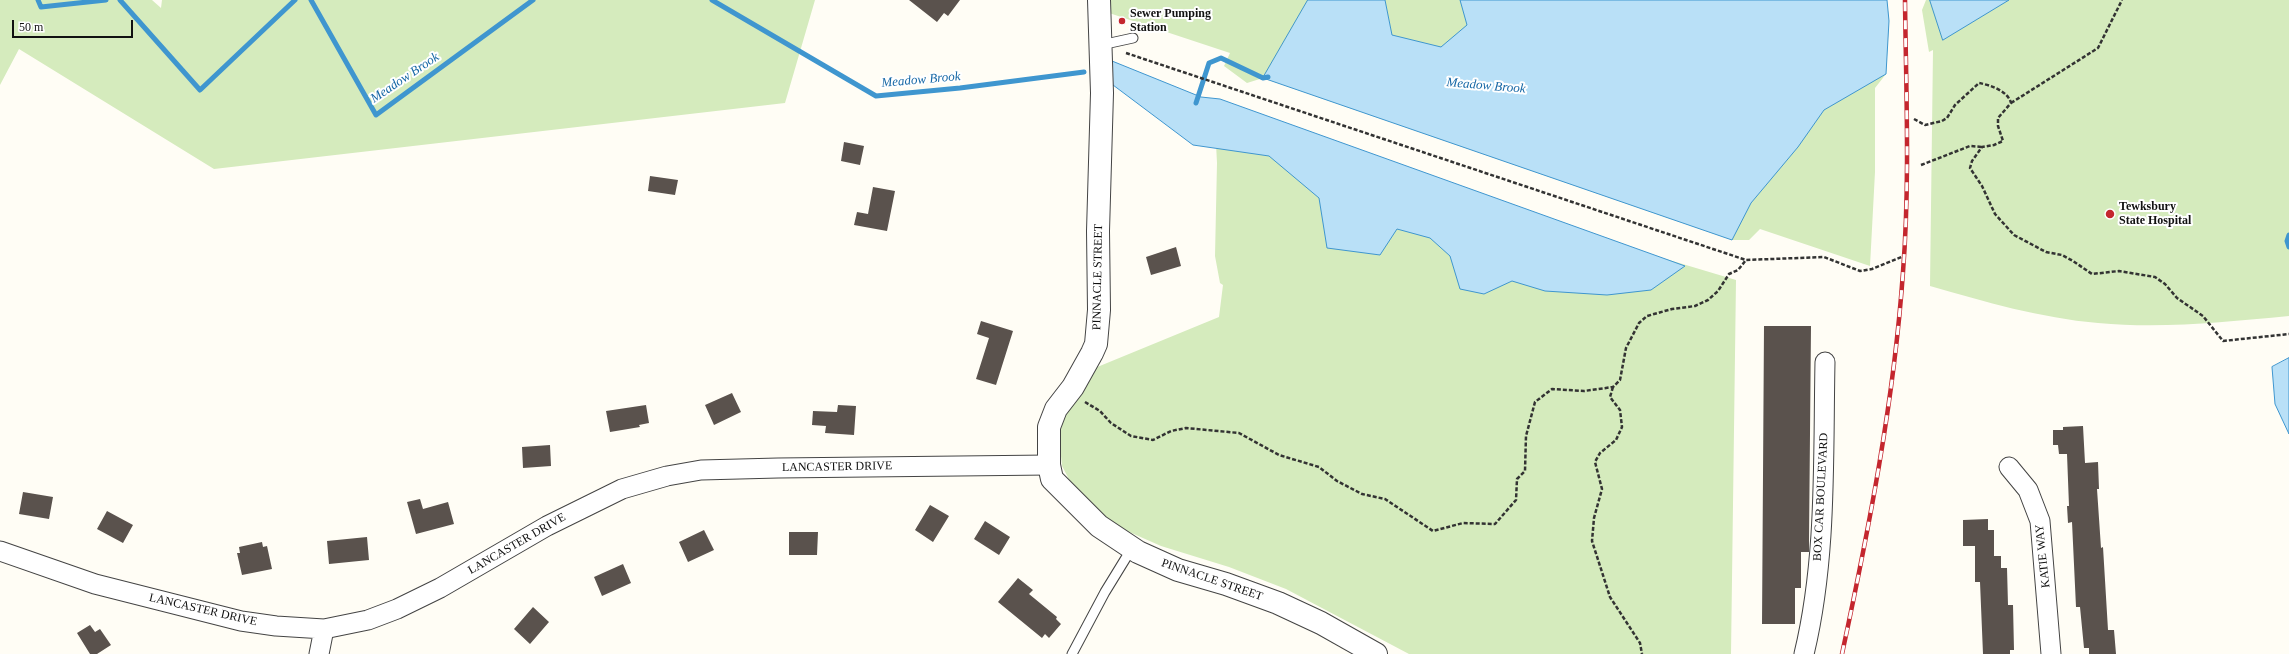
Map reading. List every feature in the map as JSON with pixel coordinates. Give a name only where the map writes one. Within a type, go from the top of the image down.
[{"type":"street","name":"PINNACLE STREET","points":[[1099,0],[1101,45],[1098,231],[1099,310],[1096,344],[1069,392],[1056,409],[1049,427],[1049,465],[1052,479],[1066,495],[1099,526],[1132,548],[1178,570],[1226,584],[1278,603],[1321,623],[1376,654]]},
{"type":"street","name":"BOX CAR BOULEVARD","points":[[1804,654],[1811,626],[1822,530],[1825,362]]},
{"type":"street","name":"LANCASTER DRIVE","points":[[0,551],[95,584],[241,621],[276,626],[324,629],[368,620],[397,610],[440,588],[547,526],[622,489],[667,476],[701,470],[1049,465]]},
{"type":"street","name":"KATIE WAY","points":[[2009,467],[2028,490],[2040,521],[2050,654]]},
{"type":"street","points":[[319,654],[324,629]]},
{"type":"lane","points":[[1101,45],[1133,38]]},
{"type":"lane","points":[[1072,654],[1105,592],[1132,548]]},
{"type":"path","points":[[1921,165],[1970,146],[1982,147],[1994,145],[2002,141],[1998,126],[1998,118],[2011,103],[2098,48],[2122,0]]},
{"type":"path","points":[[1101,45],[1746,260],[1824,257],[1860,271],[1872,269],[1904,256]]},
{"type":"path","points":[[1914,119],[1925,125],[1942,121],[1947,118],[1955,105],[1979,83],[1997,88],[2010,98],[2011,103]]},
{"type":"path","points":[[1982,147],[1972,160],[1970,168],[1978,180],[1995,214],[2014,235],[2046,252],[2062,255],[2092,274],[2119,271],[2155,277],[2166,284],[2177,298],[2203,316],[2223,341],[2289,334]]},
{"type":"path","points":[[1642,654],[1640,643],[1610,597],[1592,541],[1594,518],[1602,489],[1595,462],[1600,453],[1616,440],[1622,427],[1620,410],[1610,397],[1613,388],[1620,380],[1626,348],[1639,323],[1647,316],[1672,309],[1695,306],[1708,300],[1718,291],[1729,274],[1738,270],[1746,260]]},
{"type":"path","points":[[1069,392],[1100,412],[1111,423],[1131,436],[1153,440],[1171,432],[1186,428],[1239,433],[1279,455],[1319,467],[1337,481],[1362,494],[1385,499],[1433,531],[1463,524],[1495,524],[1516,500],[1517,480],[1525,471],[1526,436],[1535,402],[1552,389],[1584,391],[1613,388]]},
{"type":"green space","points":[[0,0],[152,0],[161,8],[162,0],[815,0],[785,103],[214,169],[19,49],[0,85]]},
{"type":"green space","points":[[1102,0],[1887,0],[1889,21],[1886,74],[1875,88],[1875,172],[1870,266],[1760,229],[1749,240],[1732,240],[1263,78],[1247,83],[1224,66],[1230,53],[1103,11]]},
{"type":"green space","name":"Tewksbury State Hospital","points":[[1926,0],[2289,0],[2289,316],[2170,325],[2122,325],[2098,323],[2076,321],[2034,313],[1930,286],[1933,50],[1929,52],[1922,10]]},
{"type":"green space","points":[[1215,124],[1736,280],[1731,654],[1409,654],[1286,589],[1229,567],[1161,546],[1127,531],[1105,518],[1072,485],[1062,466],[1059,436],[1065,413],[1090,370],[1219,317],[1223,285],[1220,283],[1215,256],[1217,163]]},
{"type":"water","points":[[1308,0],[1385,0],[1392,35],[1441,47],[1467,25],[1460,0],[1887,0],[1889,21],[1886,74],[1824,110],[1798,147],[1751,203],[1732,240],[1263,78]]},
{"type":"water","points":[[1930,0],[2009,0],[1943,40]]},
{"type":"water","points":[[1112,61],[1201,97],[1220,99],[1685,266],[1651,290],[1607,295],[1545,291],[1512,281],[1484,294],[1460,289],[1450,256],[1430,238],[1397,229],[1380,255],[1327,248],[1319,198],[1269,156],[1193,145],[1113,85]]},
{"type":"water","points":[[2289,358],[2289,434],[2275,404],[2272,367]]},
{"type":"building","points":[[909,0],[960,0],[948,16],[944,13],[937,22]]},
{"type":"building","points":[[844,142],[864,146],[860,165],[841,161]]},
{"type":"building","points":[[650,176],[678,180],[675,195],[648,191]]},
{"type":"building","points":[[873,187],[895,191],[887,231],[854,225],[857,212],[868,214]]},
{"type":"building","points":[[1176,247],[1181,266],[1151,275],[1146,257]]},
{"type":"building","points":[[981,321],[1013,331],[996,385],[976,379],[989,338],[977,334]]},
{"type":"building","points":[[1764,326],[1811,326],[1809,552],[1801,552],[1801,588],[1795,588],[1795,624],[1762,624]]},
{"type":"building","points":[[732,393],[741,412],[714,425],[705,405]]},
{"type":"building","points":[[646,405],[649,423],[639,425],[640,427],[610,432],[606,411]]},
{"type":"building","points":[[838,405],[856,406],[854,435],[825,433],[826,426],[812,425],[813,411],[837,412]]},
{"type":"building","points":[[2083,426],[2085,463],[2098,462],[2099,489],[2097,489],[2101,548],[2103,547],[2108,630],[2114,630],[2116,654],[2089,654],[2089,648],[2084,648],[2080,607],[2076,607],[2072,522],[2068,523],[2067,506],[2069,506],[2067,454],[2059,454],[2058,445],[2053,445],[2053,430],[2063,430],[2063,427]]},
{"type":"building","points":[[550,445],[551,466],[523,468],[522,447]]},
{"type":"building","points":[[23,492],[53,497],[49,519],[19,514]]},
{"type":"building","points":[[420,499],[423,509],[448,502],[454,524],[416,534],[407,502]]},
{"type":"building","points":[[930,505],[949,516],[933,542],[915,530]]},
{"type":"building","points":[[107,511],[133,525],[123,543],[97,529]]},
{"type":"building","points":[[1988,519],[1988,530],[1994,530],[1994,556],[2001,556],[2001,568],[2007,568],[2008,605],[2013,605],[2014,650],[2010,650],[2010,654],[1983,654],[1980,582],[1975,582],[1975,546],[1963,546],[1963,520]]},
{"type":"building","points":[[985,521],[1010,537],[999,555],[974,539]]},
{"type":"building","points":[[704,530],[714,550],[688,562],[679,542]]},
{"type":"building","points":[[789,532],[818,532],[817,555],[789,555]]},
{"type":"building","points":[[367,537],[369,560],[329,564],[327,541]]},
{"type":"building","points":[[262,542],[263,547],[267,546],[272,569],[242,575],[237,553],[240,553],[239,547]]},
{"type":"building","points":[[623,564],[631,583],[602,596],[594,577]]},
{"type":"building","points":[[1018,578],[1033,590],[1029,594],[1057,617],[1056,619],[1061,624],[1049,638],[1045,634],[1042,638],[998,602]]},
{"type":"building","points":[[533,607],[549,622],[530,644],[514,629]]},
{"type":"building","points":[[90,625],[95,632],[100,629],[111,645],[97,654],[90,654],[77,633]]},
{"type":"waterway","name":"Meadow Brook","points":[[38,0],[41,7],[106,0]]},
{"type":"waterway","name":"Meadow Brook","points":[[120,0],[200,90],[295,0]]},
{"type":"waterway","name":"Meadow Brook","points":[[311,0],[376,115],[533,0]]},
{"type":"waterway","name":"Meadow Brook","points":[[712,0],[876,96],[960,88],[1084,72]]},
{"type":"waterway","name":"Meadow Brook","points":[[1196,103],[1209,63],[1221,58],[1263,78],[1268,77]]},
{"type":"waterway","points":[[2289,235],[2287,241],[2289,247]]},
{"type":"railway","points":[[1842,654],[1871,512],[1887,416],[1899,320],[1906,204],[1907,136],[1905,0]]},
{"type":"place","name":"Sewer Pumping Station","points":[[1122,21]]},
{"type":"place","name":"Tewksbury State Hospital","points":[[2110,214]]}]
